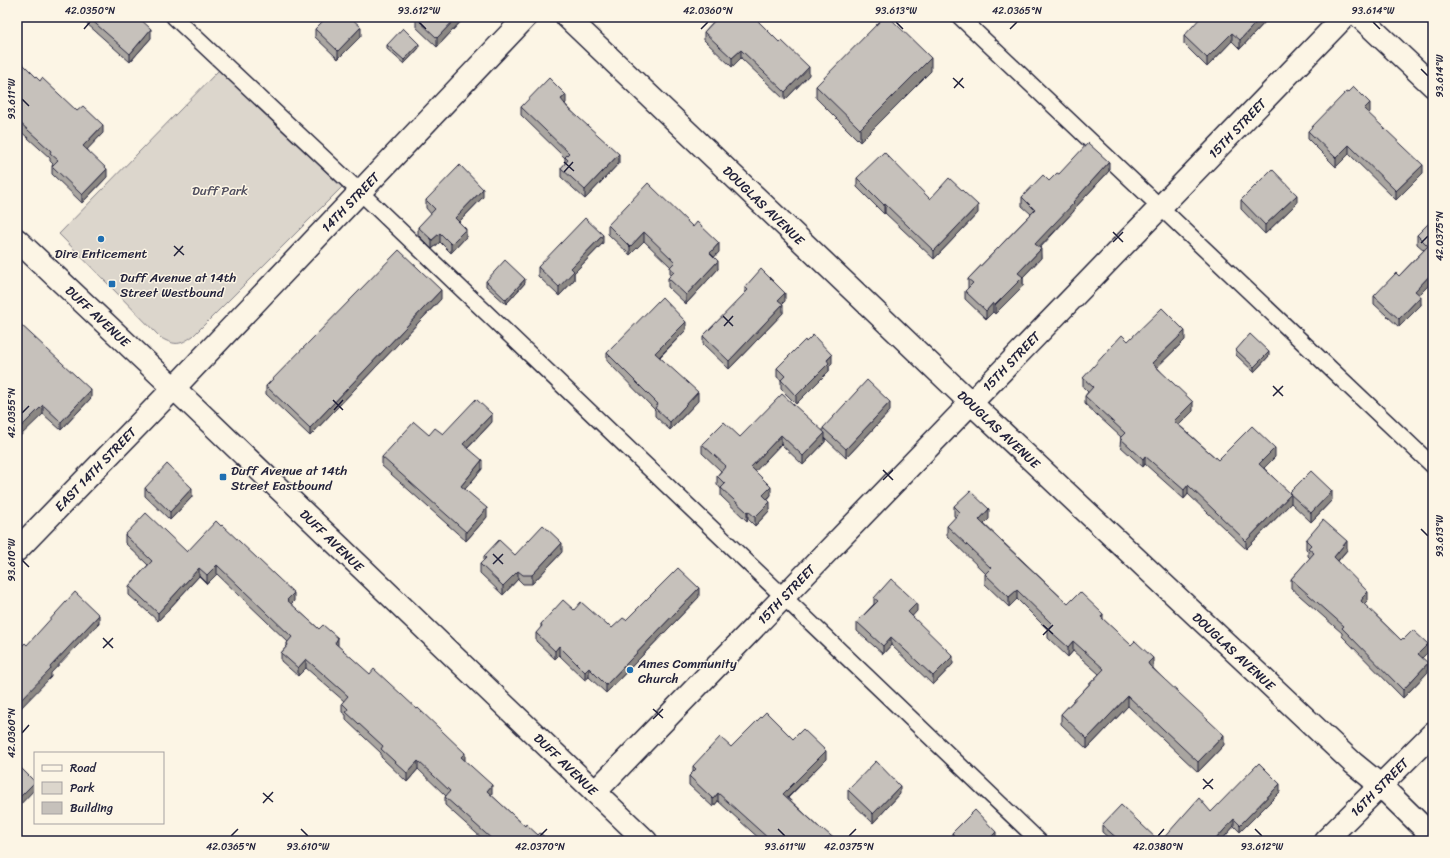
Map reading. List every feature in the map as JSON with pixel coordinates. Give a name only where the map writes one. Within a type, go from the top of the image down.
[{"type":"street","name":"14TH STREET","points":[[174,388],[526,17]]},
{"type":"street","name":"DOUGLAS AVENUE","points":[[567,17],[971,403],[1353,763],[1380,785],[1433,838]]},
{"type":"street","name":"15TH STREET","points":[[595,792],[1344,17]]},
{"type":"street","points":[[1360,17],[1433,86]]},
{"type":"street","name":"DUFF AVENUE","points":[[17,240],[174,388],[646,841]]},
{"type":"street","name":"EAST 14TH STREET","points":[[17,550],[174,388]]},
{"type":"street","name":"16TH STREET","points":[[1325,841],[1433,732]]},
{"type":"lane","points":[[174,17],[360,192],[1039,841]]},
{"type":"lane","points":[[960,17],[1433,466]]},
{"type":"green space","name":"Duff Park","points":[[219,70],[342,187],[193,336],[181,343],[174,343],[161,338],[59,234]]},
{"type":"building","points":[[88,17],[138,17],[151,29],[130,54]]},
{"type":"building","points":[[327,17],[350,17],[361,27],[338,51],[315,29]]},
{"type":"building","points":[[457,17],[437,38],[416,18]]},
{"type":"building","points":[[718,17],[754,17],[780,43],[782,41],[809,67],[785,92],[741,50],[732,58],[704,32]]},
{"type":"building","points":[[884,17],[889,17],[931,58],[860,129],[816,86]]},
{"type":"building","points":[[1201,17],[1261,17],[1240,40],[1232,33],[1207,58],[1184,36]]},
{"type":"building","points":[[403,28],[419,44],[404,60],[387,45]]},
{"type":"building","points":[[17,58],[40,81],[42,78],[77,111],[83,106],[103,125],[83,146],[107,169],[82,195],[52,166],[58,160],[50,153],[51,151],[17,120]]},
{"type":"building","points":[[549,78],[566,95],[561,99],[568,108],[619,154],[585,190],[561,168],[568,160],[565,157],[569,153],[521,107]]},
{"type":"building","points":[[1354,87],[1370,103],[1364,109],[1423,165],[1396,191],[1349,145],[1336,158],[1308,131],[1346,92],[1348,93]]},
{"type":"building","points":[[1088,143],[1109,162],[1073,202],[1074,203],[1035,244],[1041,249],[1018,273],[1023,277],[995,305],[993,303],[986,311],[965,291],[973,283],[968,279],[1035,210],[1022,197],[1043,175],[1049,181],[1057,173],[1059,174]]},
{"type":"building","points":[[884,152],[930,199],[949,178],[978,205],[934,251],[857,178]]},
{"type":"building","points":[[460,165],[483,189],[455,218],[466,229],[451,244],[440,233],[432,240],[418,227],[435,209],[426,200]]},
{"type":"building","points":[[1272,169],[1297,195],[1265,225],[1241,200]]},
{"type":"building","points":[[648,183],[693,227],[697,222],[719,243],[710,253],[718,261],[686,295],[668,278],[674,272],[670,267],[675,262],[644,232],[630,247],[608,225]]},
{"type":"building","points":[[585,218],[603,235],[571,268],[574,271],[559,287],[538,267]]},
{"type":"building","points":[[1433,219],[1433,272],[1415,291],[1421,296],[1399,319],[1374,296],[1396,273],[1399,276],[1428,246],[1417,235]]},
{"type":"building","points":[[399,250],[441,290],[310,428],[266,386]]},
{"type":"building","points":[[505,260],[525,279],[506,300],[486,281]]},
{"type":"building","points":[[761,269],[785,293],[778,300],[783,304],[729,361],[703,336],[748,290],[745,287]]},
{"type":"building","points":[[662,297],[686,322],[655,353],[698,392],[670,422],[655,408],[658,404],[607,353]]},
{"type":"building","points":[[1162,308],[1185,331],[1152,363],[1193,402],[1174,421],[1218,460],[1252,426],[1275,448],[1259,464],[1291,494],[1246,541],[1188,485],[1184,490],[1145,456],[1143,459],[1120,438],[1125,433],[1085,396],[1093,387],[1083,378],[1122,335],[1128,341]]},
{"type":"building","points":[[17,321],[91,390],[61,422],[43,405],[17,431]]},
{"type":"building","points":[[1250,334],[1269,352],[1254,367],[1236,350]]},
{"type":"building","points":[[813,335],[832,355],[827,360],[829,363],[796,396],[781,380],[785,376],[777,368],[805,340],[806,342]]},
{"type":"building","points":[[867,380],[890,402],[846,449],[823,428]]},
{"type":"building","points":[[782,394],[825,433],[803,456],[781,435],[751,467],[771,487],[763,495],[770,502],[755,517],[748,511],[747,512],[721,488],[725,484],[717,476],[726,466],[702,444],[724,422],[740,437]]},
{"type":"building","points":[[476,399],[492,414],[463,444],[482,460],[461,486],[487,508],[466,532],[382,457],[414,422],[429,435],[435,428],[443,434]]},
{"type":"building","points":[[167,464],[192,488],[170,512],[145,488]]},
{"type":"building","points":[[1311,471],[1332,491],[1311,513],[1289,493]]},
{"type":"building","points":[[970,491],[989,509],[979,520],[1068,604],[1080,592],[1103,614],[1101,617],[1131,645],[1135,641],[1153,658],[1148,663],[1149,665],[1224,735],[1198,762],[1128,696],[1087,739],[1061,714],[1104,669],[1073,641],[1068,647],[1048,629],[1052,624],[1017,590],[1009,597],[985,574],[991,568],[947,526],[960,512],[954,506]]},
{"type":"building","points":[[146,513],[187,552],[216,521],[221,526],[222,525],[294,593],[287,600],[319,629],[323,625],[338,638],[335,643],[370,674],[374,669],[417,709],[418,708],[465,753],[461,757],[492,785],[487,791],[525,826],[526,824],[538,835],[540,833],[549,841],[494,841],[445,797],[450,791],[418,761],[407,773],[381,749],[383,746],[346,712],[348,709],[342,703],[348,696],[306,659],[298,668],[281,653],[288,645],[287,643],[292,637],[217,565],[207,575],[199,568],[158,613],[129,586],[152,561],[125,535]]},
{"type":"building","points":[[1323,520],[1347,541],[1334,557],[1368,592],[1361,601],[1401,640],[1413,630],[1428,644],[1418,654],[1428,663],[1403,690],[1342,628],[1344,626],[1291,579],[1314,553],[1308,548],[1311,545],[1306,540]]},
{"type":"building","points":[[543,525],[562,543],[532,575],[523,575],[518,571],[503,586],[480,564],[486,558],[484,556],[499,540],[515,555]]},
{"type":"building","points":[[678,568],[699,588],[606,685],[589,668],[585,672],[559,646],[555,651],[536,633],[542,626],[541,624],[563,600],[574,610],[581,602],[612,628],[623,618],[626,620]]},
{"type":"building","points":[[891,579],[917,603],[908,612],[953,656],[933,676],[891,637],[883,646],[857,622],[878,601],[874,598]]},
{"type":"building","points":[[75,592],[99,615],[50,667],[51,669],[17,704],[17,651],[25,643],[27,645]]},
{"type":"building","points":[[766,712],[793,739],[803,729],[826,751],[783,794],[823,831],[824,830],[837,841],[778,841],[772,836],[769,839],[718,793],[713,799],[689,776],[696,769],[693,766],[720,737],[731,747]]},
{"type":"building","points":[[876,761],[900,786],[873,814],[848,790]]},
{"type":"building","points":[[1259,763],[1280,784],[1240,825],[1234,819],[1214,841],[1161,841],[1199,798],[1211,812]]},
{"type":"building","points":[[17,764],[34,781],[34,783],[17,800]]},
{"type":"building","points":[[1121,805],[1159,841],[1120,841],[1102,825]]},
{"type":"building","points":[[975,810],[996,832],[987,841],[959,841],[952,833]]},
{"type":"place","name":"Dire Enticement","points":[[101,239]]},
{"type":"place","name":"Duff Avenue at 14th Street Westbound","points":[[112,284]]},
{"type":"place","name":"Duff Avenue at 14th Street Eastbound","points":[[223,477]]},
{"type":"place","name":"Ames Community Church","points":[[630,670]]}]
